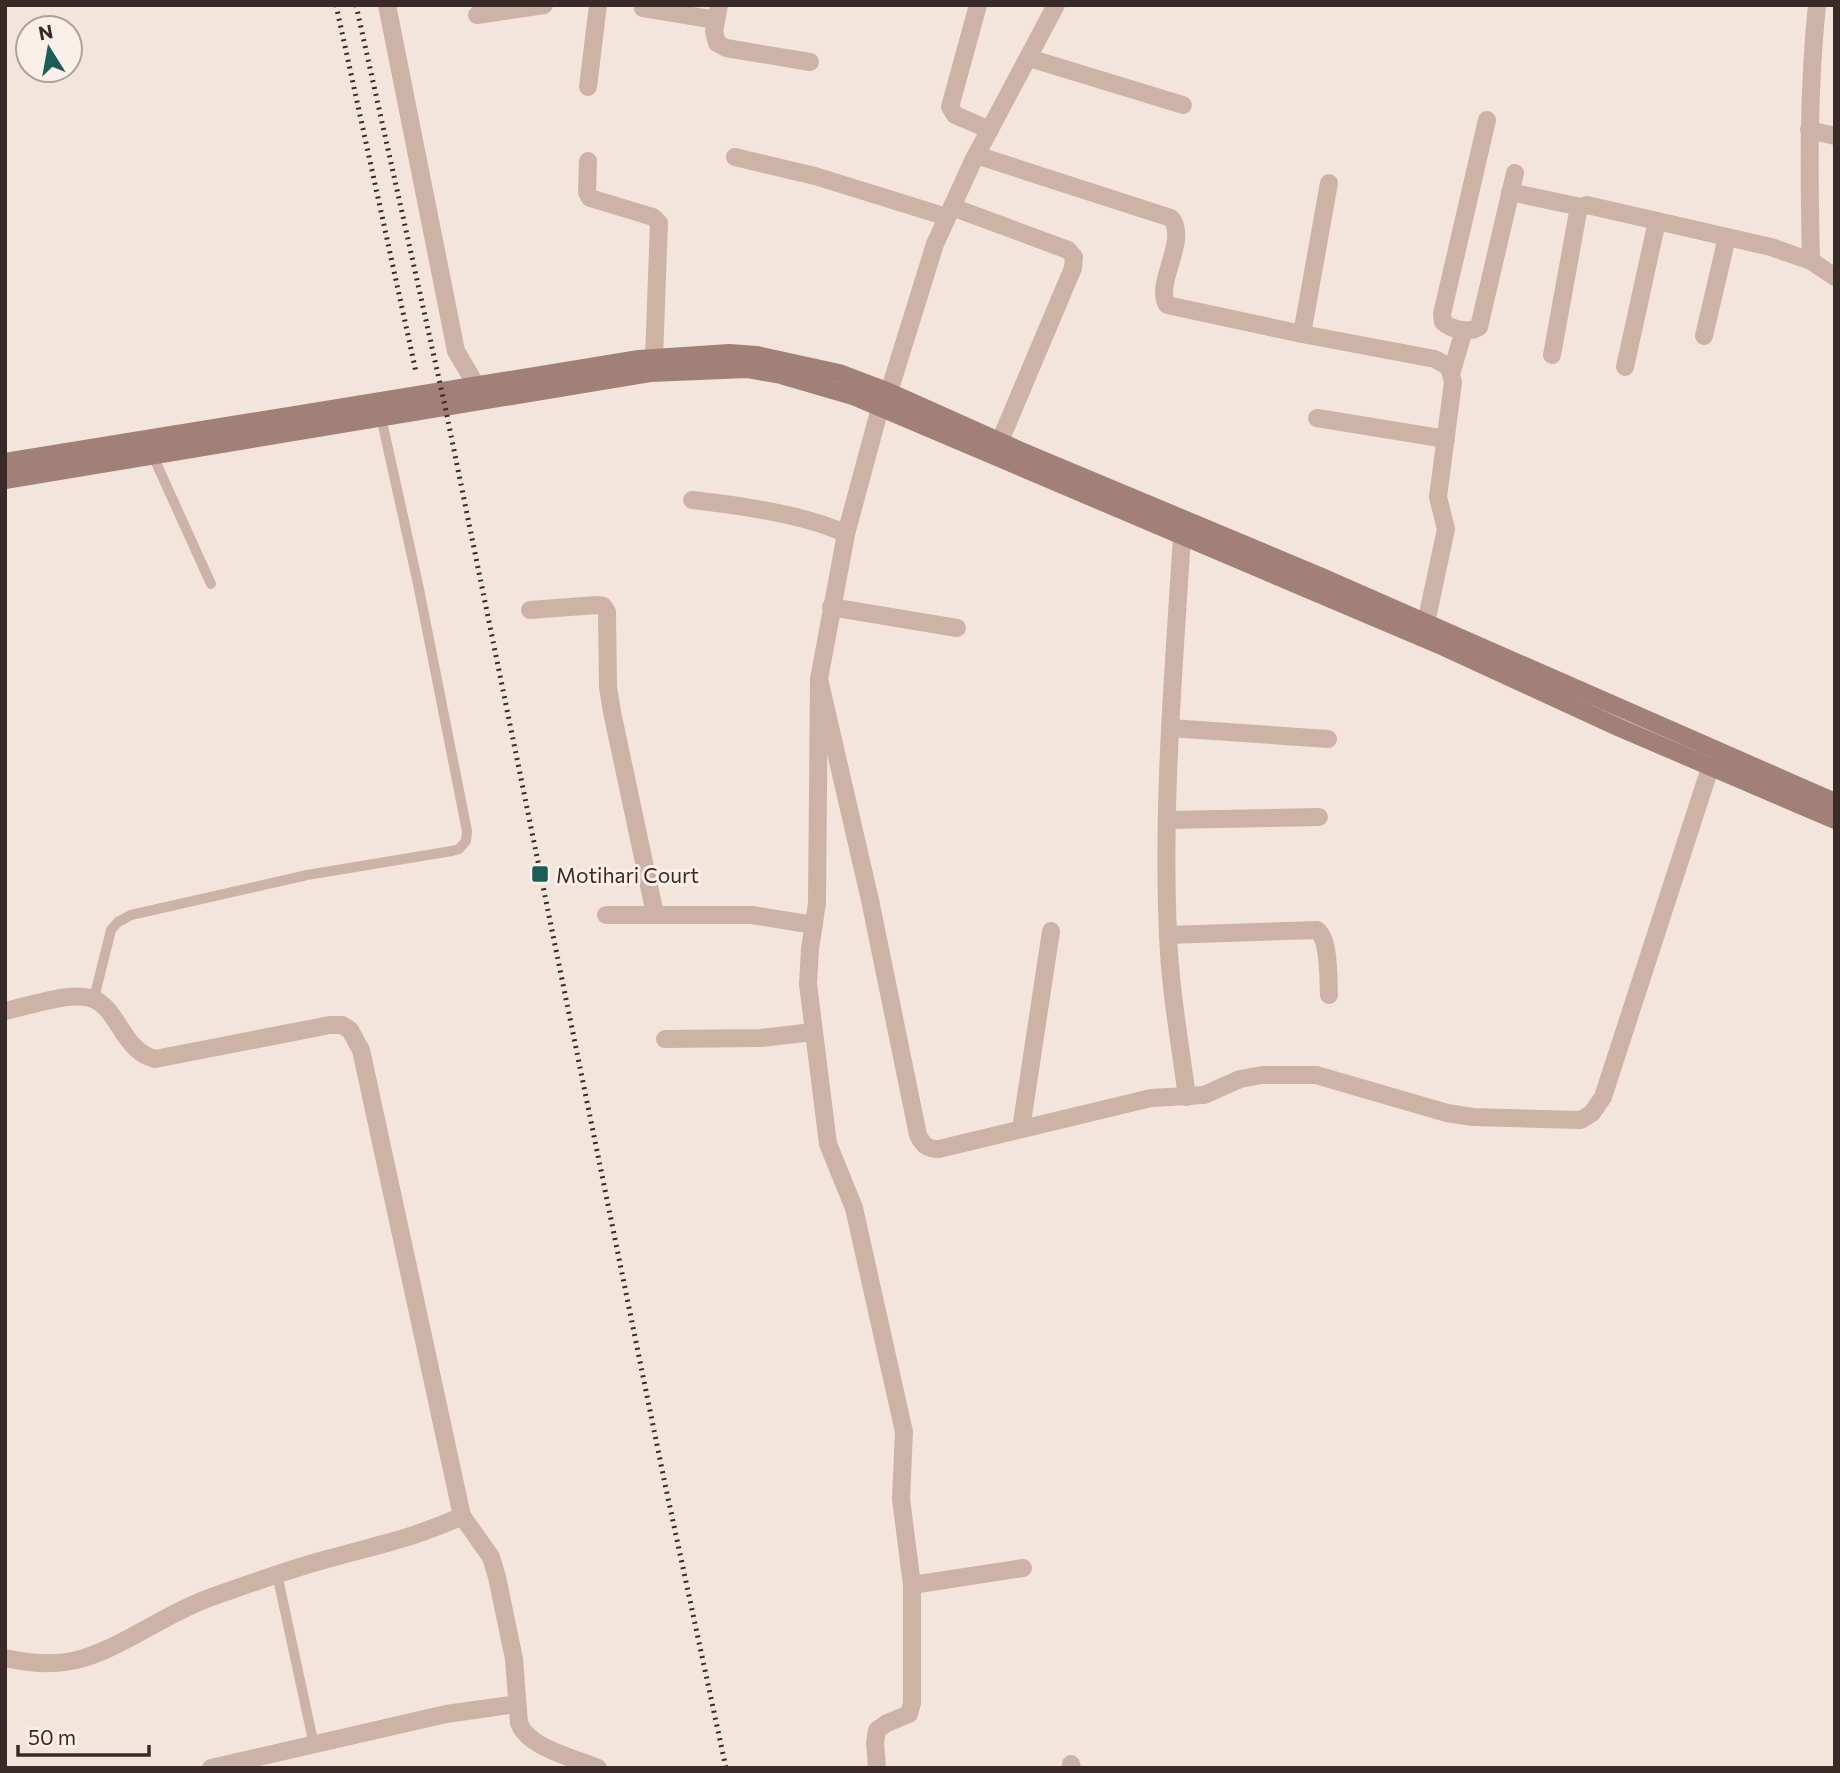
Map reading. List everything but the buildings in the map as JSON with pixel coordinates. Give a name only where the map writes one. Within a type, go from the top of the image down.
[{"type":"main road","points":[[5,462],[476,384],[654,358],[729,353],[757,355],[839,373],[889,392],[1835,802]]},
{"type":"main road","points":[[5,480],[650,373],[692,369],[747,369],[781,375],[821,386],[880,408],[1444,647],[1710,768],[1835,820]]},
{"type":"street","points":[[387,5],[456,351],[476,384]]},
{"type":"street","points":[[477,15],[544,5]]},
{"type":"street","points":[[588,87],[598,5]]},
{"type":"street","points":[[978,5],[950,107],[955,115],[990,130]]},
{"type":"street","points":[[877,1768],[877,1730],[904,1717],[911,1710],[912,1585],[902,1508],[902,1418],[855,1208],[828,1144],[813,1032],[808,966],[817,903],[819,679],[846,534],[880,408],[889,392],[931,256],[976,155],[1056,5]]},
{"type":"street","points":[[1811,261],[1809,130],[1817,5]]},
{"type":"street","points":[[643,8],[717,13],[714,35],[721,46],[810,62]]},
{"type":"street","points":[[1029,58],[1183,105]]},
{"type":"street","points":[[1487,120],[1442,314],[1444,324],[1464,330],[1476,330],[1481,322],[1515,173]]},
{"type":"street","points":[[1809,130],[1835,136]]},
{"type":"street","points":[[976,155],[1171,218],[1176,235],[1164,294],[1167,305],[1435,359],[1452,371]]},
{"type":"street","points":[[735,157],[950,212],[1072,253],[1075,260],[1000,442]]},
{"type":"street","points":[[588,161],[587,192],[590,198],[653,217],[659,223],[654,358]]},
{"type":"street","points":[[1302,334],[1329,183]]},
{"type":"street","points":[[1510,192],[1581,207],[1590,205],[1771,247],[1811,261],[1835,277]]},
{"type":"street","points":[[1552,355],[1581,207]]},
{"type":"street","points":[[1625,367],[1657,221]]},
{"type":"street","points":[[1704,336],[1727,237]]},
{"type":"street","points":[[1426,623],[1446,529],[1437,502],[1453,382],[1452,371],[1464,330]]},
{"type":"street","points":[[1317,418],[1446,439]]},
{"type":"street","points":[[692,500],[739,506],[830,526],[846,534]]},
{"type":"street","points":[[1182,536],[1170,728],[1167,820],[1168,935],[1175,1014],[1187,1097]]},
{"type":"street","points":[[530,610],[597,605],[603,606],[607,612],[611,712],[655,914]]},
{"type":"street","points":[[831,607],[957,628]]},
{"type":"street","points":[[819,679],[870,900],[921,1142],[931,1149],[1151,1098],[1204,1095],[1250,1076],[1305,1074],[1327,1078],[1473,1117],[1573,1120],[1587,1117],[1603,1097],[1710,768]]},
{"type":"street","points":[[1170,728],[1328,738]]},
{"type":"street","points":[[1167,820],[1319,817]]},
{"type":"street","points":[[606,915],[752,915],[814,925]]},
{"type":"street","points":[[1168,935],[1317,930],[1324,937],[1329,995]]},
{"type":"street","points":[[1021,1129],[1051,931]]},
{"type":"street","points":[[5,1011],[74,996],[94,998],[103,1004],[137,1052],[155,1059],[330,1025],[342,1025],[350,1030],[361,1050],[462,1516],[491,1557],[497,1577],[514,1660],[519,1723],[526,1736],[598,1768]]},
{"type":"street","points":[[665,1039],[761,1038],[813,1032]]},
{"type":"street","points":[[5,1658],[32,1664],[57,1664],[83,1658],[111,1648],[160,1619],[204,1600],[277,1574],[402,1540],[462,1516]]},
{"type":"street","points":[[912,1585],[1023,1568]]},
{"type":"street","points":[[211,1768],[446,1714],[517,1704]]},
{"type":"lane","points":[[94,998],[111,930],[118,922],[131,915],[307,876],[452,851],[459,849],[466,842],[467,831],[443,704],[381,417]]},
{"type":"lane","points":[[153,456],[211,584]]},
{"type":"lane","points":[[277,1574],[313,1745]]},
{"type":"railway","points":[[336,5],[416,372]]},
{"type":"railway","points":[[356,5],[445,406],[665,1484],[726,1768]]},
{"type":"place","name":"Motihari Court","points":[[540,874]]}]
